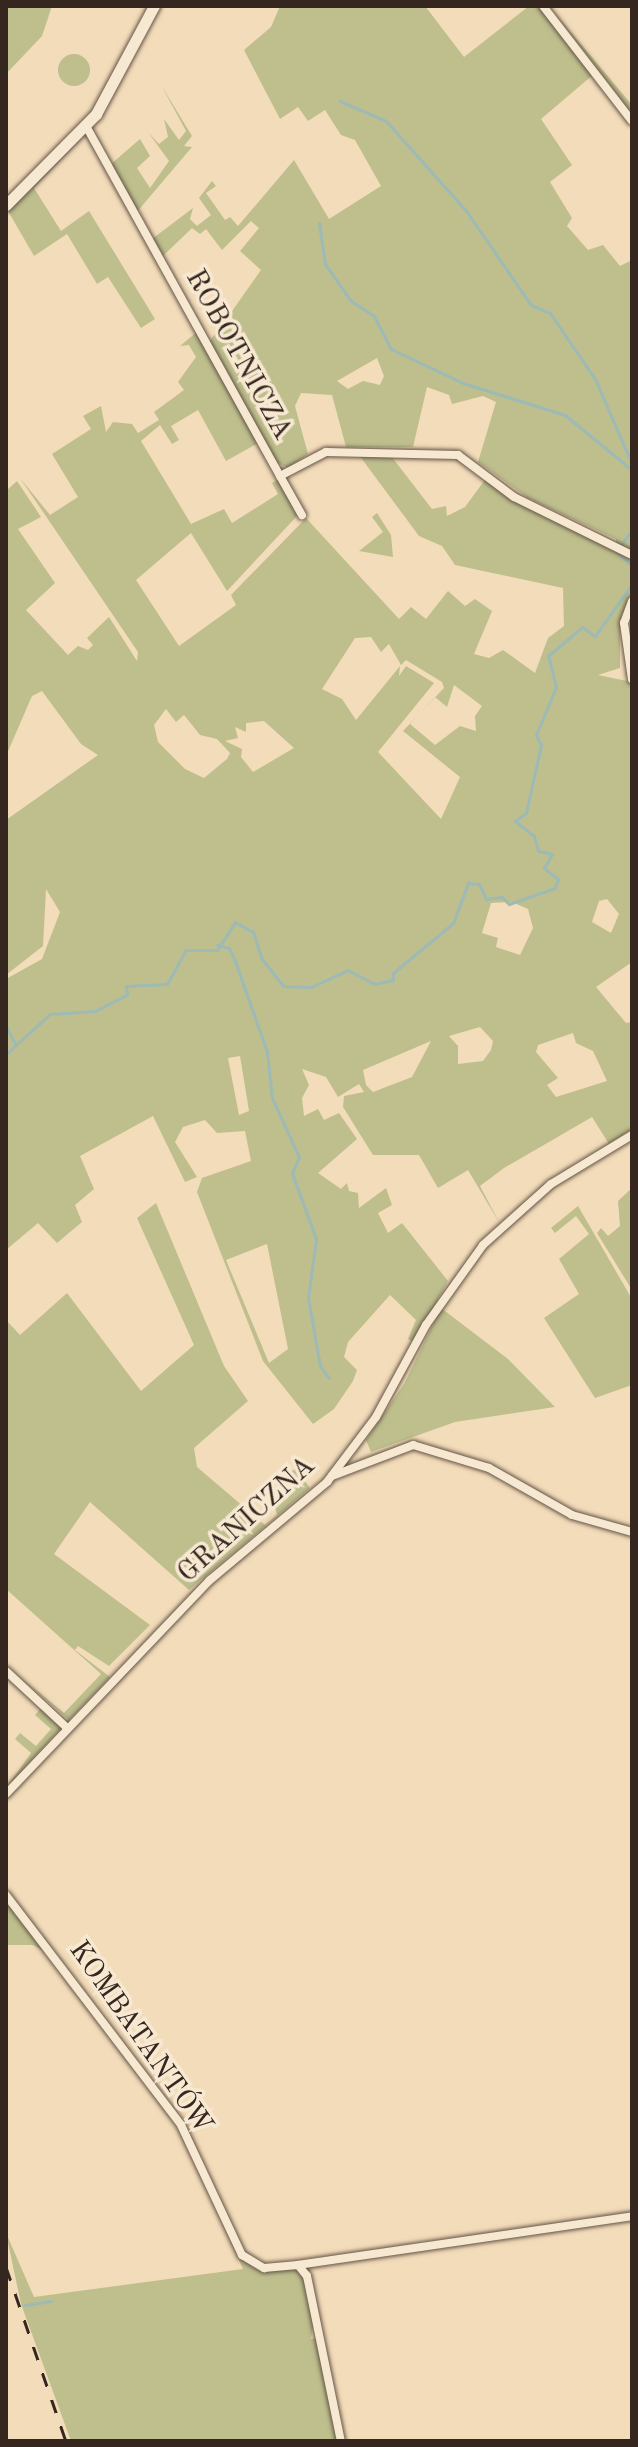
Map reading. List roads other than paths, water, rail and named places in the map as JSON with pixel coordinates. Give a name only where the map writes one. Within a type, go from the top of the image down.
[{"type":"street","points":[[6,205],[86,126],[154,6]]},
{"type":"street","points":[[543,6],[632,121]]},
{"type":"street","name":"ROBOTNICZA","points":[[86,126],[280,476],[334,451],[458,455],[514,497],[632,555]]},
{"type":"street","points":[[280,476],[302,515]]},
{"type":"street","points":[[632,601],[624,639],[632,679]]},
{"type":"street","name":"GRANICZNA","points":[[6,1794],[66,1727],[210,1580],[332,1476],[483,1245],[551,1184],[632,1135]]},
{"type":"street","points":[[332,1476],[413,1445],[489,1468],[572,1515],[632,1532]]},
{"type":"street","points":[[6,1671],[66,1727]]},
{"type":"street","name":"KOMBATANTÓW","points":[[6,1895],[181,2125],[242,2255],[264,2268],[632,2216]]},
{"type":"street","points":[[298,2265],[312,2293],[341,2441]]},
{"type":"waterway","points":[[340,101],[386,121],[467,212],[531,305],[550,313],[595,379],[632,464]]},
{"type":"waterway","points":[[319,223],[325,264],[351,301],[374,316],[391,349],[463,383],[565,415],[632,470]]},
{"type":"waterway","points":[[632,530],[616,551],[632,566]]},
{"type":"waterway","points":[[6,1054],[50,1014],[95,1011],[127,995],[126,986],[167,984],[186,950],[217,950],[235,922],[253,932],[262,959],[283,986],[311,987],[348,970],[374,984],[393,980],[393,973],[453,923],[468,883],[479,884],[486,899],[502,897],[509,904],[555,888],[558,879],[544,868],[552,854],[538,851],[534,836],[515,821],[526,813],[541,745],[536,735],[556,687],[548,656],[582,627],[595,636],[632,584]]},
{"type":"waterway","points":[[217,945],[229,948],[235,961],[267,1052],[272,1098],[299,1157],[292,1173],[316,1239],[308,1298],[320,1366],[329,1378]]},
{"type":"waterway","points":[[6,1026],[16,1046]]},
{"type":"waterway","points":[[25,2305],[51,2301]]},
{"type":"railway","points":[[6,2267],[66,2441]]}]
